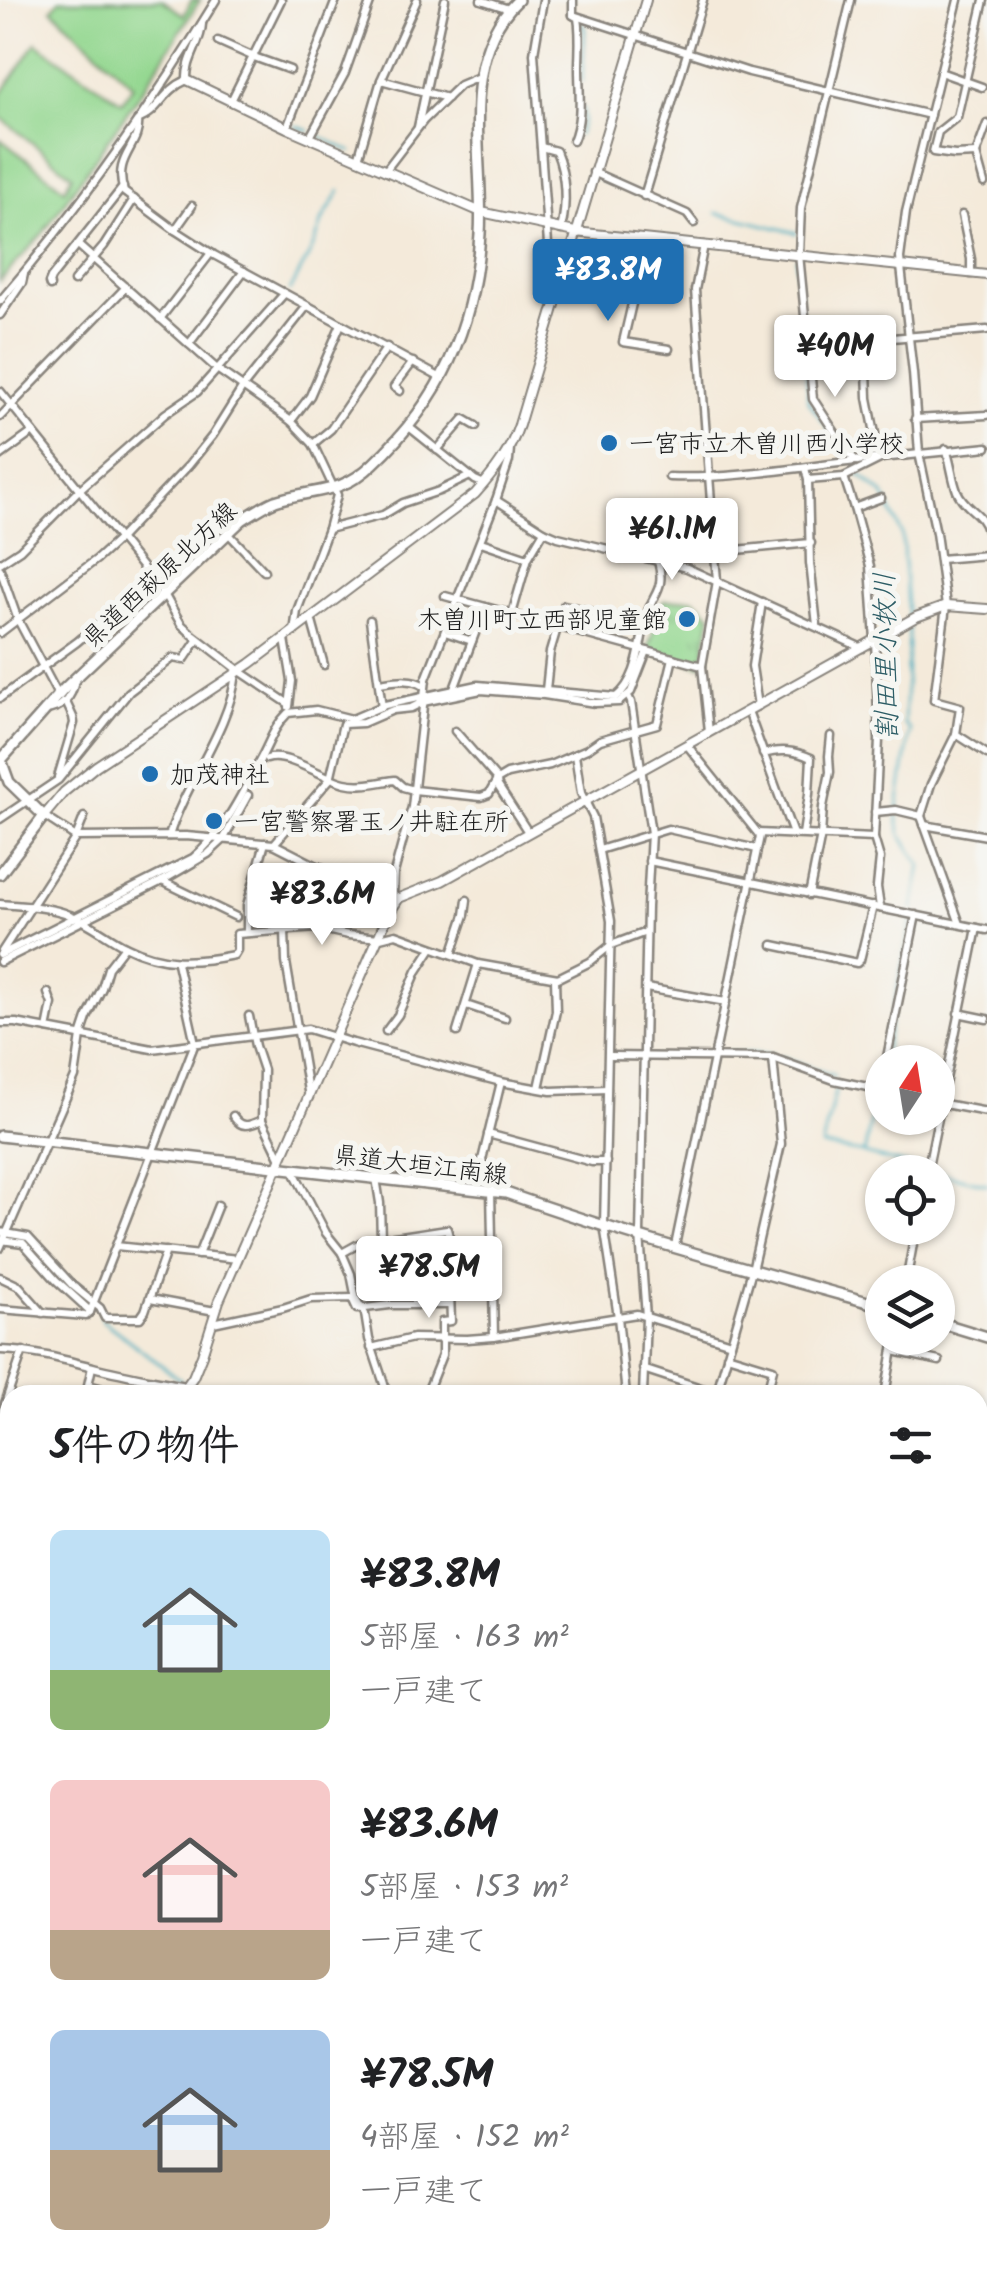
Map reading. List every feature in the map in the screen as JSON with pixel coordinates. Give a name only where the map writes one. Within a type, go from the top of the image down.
[{"type":"main road","name":"県道西萩原北方線","points":[[44,816],[8,782],[0,760],[44,710],[62,699],[75,679],[257,510],[334,489],[368,469],[409,428],[441,378],[467,320],[478,260],[481,212],[477,101],[482,76],[498,23],[518,0]]},
{"type":"main road","points":[[0,874],[44,816]]},
{"type":"main road","name":"県道大垣江南線","points":[[0,1136],[280,1163],[292,1168],[491,1190],[865,1301]]},
{"type":"main road","points":[[955,1327],[987,1337]]},
{"type":"street","points":[[0,301],[61,229],[216,0]]},
{"type":"street","points":[[231,102],[282,0]]},
{"type":"street","points":[[287,128],[336,0]]},
{"type":"street","points":[[310,137],[345,74],[370,0]]},
{"type":"street","points":[[358,159],[381,80],[418,0]]},
{"type":"street","points":[[418,128],[445,0]]},
{"type":"street","points":[[480,0],[509,8]]},
{"type":"street","points":[[543,0],[534,53],[549,258],[546,290],[554,304]]},
{"type":"street","points":[[573,141],[580,112],[581,42],[574,0]]},
{"type":"street","points":[[187,1385],[213,1323],[214,1311],[396,897],[394,873],[414,790],[425,687],[509,460],[646,0]]},
{"type":"street","points":[[644,196],[703,0]]},
{"type":"street","points":[[851,0],[801,208],[798,254],[812,399],[848,454],[857,461]]},
{"type":"street","points":[[958,0],[903,229],[900,258],[919,453],[946,606],[934,700],[960,706],[956,734],[931,784],[922,821],[960,924]]},
{"type":"street","points":[[976,154],[934,152],[938,132],[957,118],[984,0]]},
{"type":"street","points":[[574,14],[749,72],[930,115]]},
{"type":"street","points":[[186,80],[186,68],[202,24]]},
{"type":"street","points":[[218,41],[290,70]]},
{"type":"street","points":[[940,72],[982,87]]},
{"type":"street","points":[[385,171],[418,128],[460,85],[482,76]]},
{"type":"street","points":[[186,80],[481,212],[576,232],[987,275]]},
{"type":"street","points":[[138,120],[146,117],[172,87],[186,80]]},
{"type":"street","points":[[381,80],[447,98]]},
{"type":"street","points":[[138,120],[139,129],[121,166],[124,192],[211,254],[441,378]]},
{"type":"street","points":[[984,183],[976,154],[987,124]]},
{"type":"street","points":[[541,147],[556,151],[561,164],[565,208],[561,230]]},
{"type":"street","points":[[594,172],[687,214],[694,223]]},
{"type":"street","points":[[50,286],[51,278],[123,187]]},
{"type":"street","points":[[74,281],[122,222],[134,200]]},
{"type":"street","points":[[175,230],[192,206]]},
{"type":"street","points":[[962,215],[971,275]]},
{"type":"street","points":[[647,240],[623,342],[668,349]]},
{"type":"street","points":[[78,245],[217,369],[291,420],[313,444],[337,494],[294,632]]},
{"type":"street","points":[[704,245],[695,290],[717,580],[702,666],[709,732]]},
{"type":"street","points":[[160,319],[211,254]]},
{"type":"street","points":[[189,344],[244,272]]},
{"type":"street","points":[[0,315],[24,273]]},
{"type":"street","points":[[0,416],[126,287]]},
{"type":"street","points":[[58,780],[73,717],[18,620],[0,566],[165,414],[197,392],[284,294]]},
{"type":"street","points":[[0,634],[119,539],[213,435],[243,388],[307,306]]},
{"type":"street","points":[[291,420],[310,396],[342,324]]},
{"type":"street","points":[[808,343],[987,330]]},
{"type":"street","points":[[866,340],[868,398],[880,459]]},
{"type":"street","points":[[313,444],[332,430],[386,347]]},
{"type":"street","points":[[400,391],[394,387],[412,362]]},
{"type":"street","points":[[0,391],[164,594],[182,624],[289,709],[316,710],[352,719],[382,707],[491,690],[608,704],[619,702],[636,682],[648,612],[661,584],[658,562]]},
{"type":"street","points":[[916,419],[987,415]]},
{"type":"street","points":[[437,450],[464,420],[476,426]]},
{"type":"street","points":[[409,428],[484,484]]},
{"type":"street","points":[[0,456],[33,432]]},
{"type":"street","points":[[510,447],[475,494],[285,639],[96,766],[64,792],[44,816],[76,837],[169,836],[270,844],[396,897],[442,881],[916,617],[946,606],[987,609]]},
{"type":"street","points":[[669,477],[709,478],[987,447]]},
{"type":"street","points":[[946,449],[956,489],[966,506],[983,519],[987,532]]},
{"type":"street","points":[[808,480],[844,477],[880,459]]},
{"type":"street","points":[[805,468],[818,626]]},
{"type":"street","points":[[328,528],[382,515],[470,476]]},
{"type":"street","points":[[772,945],[857,963],[876,907],[880,858],[874,838],[879,740],[876,640],[870,566],[844,477]]},
{"type":"street","points":[[854,508],[881,498]]},
{"type":"street","points":[[496,500],[558,537],[687,568],[862,648]]},
{"type":"street","points":[[512,614],[528,558],[544,531]]},
{"type":"street","points":[[228,533],[264,571]]},
{"type":"street","points":[[481,542],[528,558]]},
{"type":"street","points":[[715,552],[811,543]]},
{"type":"street","points":[[940,559],[987,555]]},
{"type":"street","points":[[0,698],[105,620],[152,579]]},
{"type":"street","points":[[445,596],[702,666]]},
{"type":"street","points":[[758,706],[752,666],[762,602]]},
{"type":"street","points":[[546,690],[548,664],[564,605],[645,625]]},
{"type":"street","points":[[454,689],[484,607]]},
{"type":"street","points":[[600,638],[606,616]]},
{"type":"street","points":[[311,618],[324,665]]},
{"type":"street","points":[[370,620],[382,707]]},
{"type":"street","points":[[444,632],[472,641]]},
{"type":"street","points":[[0,819],[58,780],[129,692],[173,658],[184,660],[198,638]]},
{"type":"street","points":[[0,957],[192,858],[218,840],[289,709],[292,681],[285,639]]},
{"type":"street","points":[[247,933],[250,895],[270,844],[330,778],[343,724],[363,723],[411,708],[423,699],[478,685],[616,697],[622,693],[644,650]]},
{"type":"street","points":[[267,758],[282,758],[360,786],[394,780],[414,790],[481,797],[489,794],[497,780],[507,774],[550,766],[600,740],[658,724],[672,658]]},
{"type":"street","points":[[169,836],[189,786],[224,719],[238,672]]},
{"type":"street","points":[[379,683],[406,680],[425,687]]},
{"type":"street","points":[[628,696],[652,833],[648,861],[640,1235],[646,1317],[642,1385]]},
{"type":"street","points":[[748,711],[798,834]]},
{"type":"street","points":[[455,731],[492,772],[528,832]]},
{"type":"street","points":[[956,734],[987,754]]},
{"type":"street","points":[[808,895],[821,835],[831,736]]},
{"type":"street","points":[[675,1246],[760,836],[687,745]]},
{"type":"street","points":[[763,754],[796,751],[812,758],[809,794],[798,834]]},
{"type":"street","points":[[575,755],[581,793],[593,817],[611,921],[604,1225],[625,1385]]},
{"type":"street","points":[[78,918],[162,881],[208,854],[248,795]]},
{"type":"street","points":[[875,812],[897,811],[987,836]]},
{"type":"street","points":[[0,957],[84,818]]},
{"type":"street","points":[[598,850],[668,830],[758,848]]},
{"type":"street","points":[[757,832],[874,838]]},
{"type":"street","points":[[648,861],[987,930]]},
{"type":"street","points":[[296,928],[300,893],[313,864]]},
{"type":"street","points":[[162,881],[236,918]]},
{"type":"street","points":[[452,954],[466,900]]},
{"type":"street","points":[[0,904],[48,908],[78,918],[124,946],[177,963],[234,956],[237,934],[316,928],[378,938],[396,934],[478,964],[556,978],[590,962],[611,945],[646,932]]},
{"type":"street","points":[[889,1045],[916,915]]},
{"type":"street","points":[[952,1045],[977,928]]},
{"type":"street","points":[[286,930],[286,962],[309,1097]]},
{"type":"street","points":[[124,946],[108,968],[87,1018],[74,1077],[2,1239],[23,1243],[56,1280],[92,1308],[100,1308],[105,1318],[140,1318],[166,1251]]},
{"type":"street","points":[[386,1031],[432,948]]},
{"type":"street","points":[[0,1309],[86,1316],[92,1308],[195,1043],[177,963]]},
{"type":"street","points":[[457,1032],[478,964]]},
{"type":"street","points":[[539,1088],[556,1012],[556,978]]},
{"type":"street","points":[[646,988],[726,1002]]},
{"type":"street","points":[[47,1029],[52,1004],[48,993]]},
{"type":"street","points":[[466,1004],[505,1018]]},
{"type":"street","points":[[958,1013],[987,1019]]},
{"type":"street","points":[[249,1016],[263,1070],[262,1120],[280,1163]]},
{"type":"street","points":[[0,1023],[152,1049],[308,1029],[501,1082],[551,1091],[607,1089]]},
{"type":"street","points":[[609,1056],[773,1058],[865,1087]]},
{"type":"street","points":[[719,1385],[752,1270],[781,1144],[773,1058]]},
{"type":"street","points":[[494,1337],[491,1190],[482,1160],[501,1082]]},
{"type":"street","points":[[955,1106],[987,1112]]},
{"type":"street","points":[[233,1116],[243,1126],[262,1120]]},
{"type":"street","points":[[488,1134],[592,1162],[606,1162]]},
{"type":"street","points":[[292,1168],[351,1274],[384,1385]]},
{"type":"street","points":[[376,1177],[380,1240]]},
{"type":"street","points":[[198,1255],[218,1204]]},
{"type":"street","points":[[342,1253],[362,1242],[447,1230],[444,1260],[451,1322],[442,1322],[442,1355],[430,1385]]},
{"type":"street","points":[[116,1246],[238,1259]]},
{"type":"street","points":[[0,1277],[19,1286],[43,1313]]},
{"type":"street","points":[[450,1292],[494,1293]]},
{"type":"street","points":[[150,1298],[214,1311]]},
{"type":"street","points":[[213,1323],[310,1300],[352,1298],[357,1309],[450,1305]]},
{"type":"street","points":[[372,1348],[401,1340],[494,1337],[638,1314],[731,1343]]},
{"type":"street","points":[[0,1350],[22,1350],[65,1359],[160,1385]]},
{"type":"street","points":[[12,1385],[22,1350]]},
{"type":"street","points":[[728,1355],[773,1369],[770,1385]]},
{"type":"street","points":[[887,1385],[892,1355]]},
{"type":"street","points":[[911,1355],[938,1361]]},
{"type":"street","points":[[88,1385],[92,1367]]},
{"type":"street","points":[[643,1368],[691,1385]]},
{"type":"green space","points":[[59,0],[162,0],[184,15],[192,0],[200,0],[43,233],[0,281],[0,139],[65,189],[72,175],[0,117],[0,96],[36,43],[122,102],[133,85],[52,9]]},
{"type":"green space","points":[[694,599],[711,615],[702,666],[647,651],[663,601]]},
{"type":"waterway","points":[[582,23],[582,81]]},
{"type":"waterway","points":[[211,85],[232,95]]},
{"type":"waterway","points":[[237,98],[266,112]]},
{"type":"waterway","points":[[578,135],[583,109]]},
{"type":"waterway","points":[[296,126],[309,131]]},
{"type":"waterway","points":[[317,135],[352,152]]},
{"type":"waterway","points":[[599,179],[636,194]]},
{"type":"waterway","points":[[319,231],[340,191]]},
{"type":"waterway","points":[[717,213],[797,233]]},
{"type":"waterway","points":[[290,291],[318,234]]},
{"type":"waterway","name":"割田里小牧川","points":[[796,259],[804,341]]},
{"type":"waterway","name":"割田里小牧川","points":[[806,363],[808,400],[823,422]]},
{"type":"waterway","name":"割田里小牧川","points":[[826,425],[848,459]]},
{"type":"waterway","name":"割田里小牧川","points":[[858,473],[884,495],[902,534],[908,619]]},
{"type":"waterway","name":"割田里小牧川","points":[[909,627],[904,724],[910,730],[897,814],[901,835],[921,865],[913,908]]},
{"type":"waterway","name":"割田里小牧川","points":[[886,1045],[912,918]]},
{"type":"waterway","points":[[720,1052],[773,1055]]},
{"type":"waterway","points":[[781,1057],[834,1076]]},
{"type":"waterway","points":[[837,1084],[822,1146],[862,1153]]},
{"type":"waterway","name":"割田里小牧川","points":[[868,1135],[864,1154],[868,1155]]},
{"type":"waterway","name":"割田里小牧川","points":[[955,1177],[987,1184]]},
{"type":"waterway","points":[[100,1315],[181,1380]]},
{"type":"place","name":"一宮市立木曽川西小学校","points":[[609,443]]},
{"type":"place","name":"木曽川町立西部児童館","points":[[687,619]]},
{"type":"place","name":"加茂神社","points":[[150,774]]},
{"type":"place","name":"一宮警察署玉ノ井駐在所","points":[[214,821]]}]
